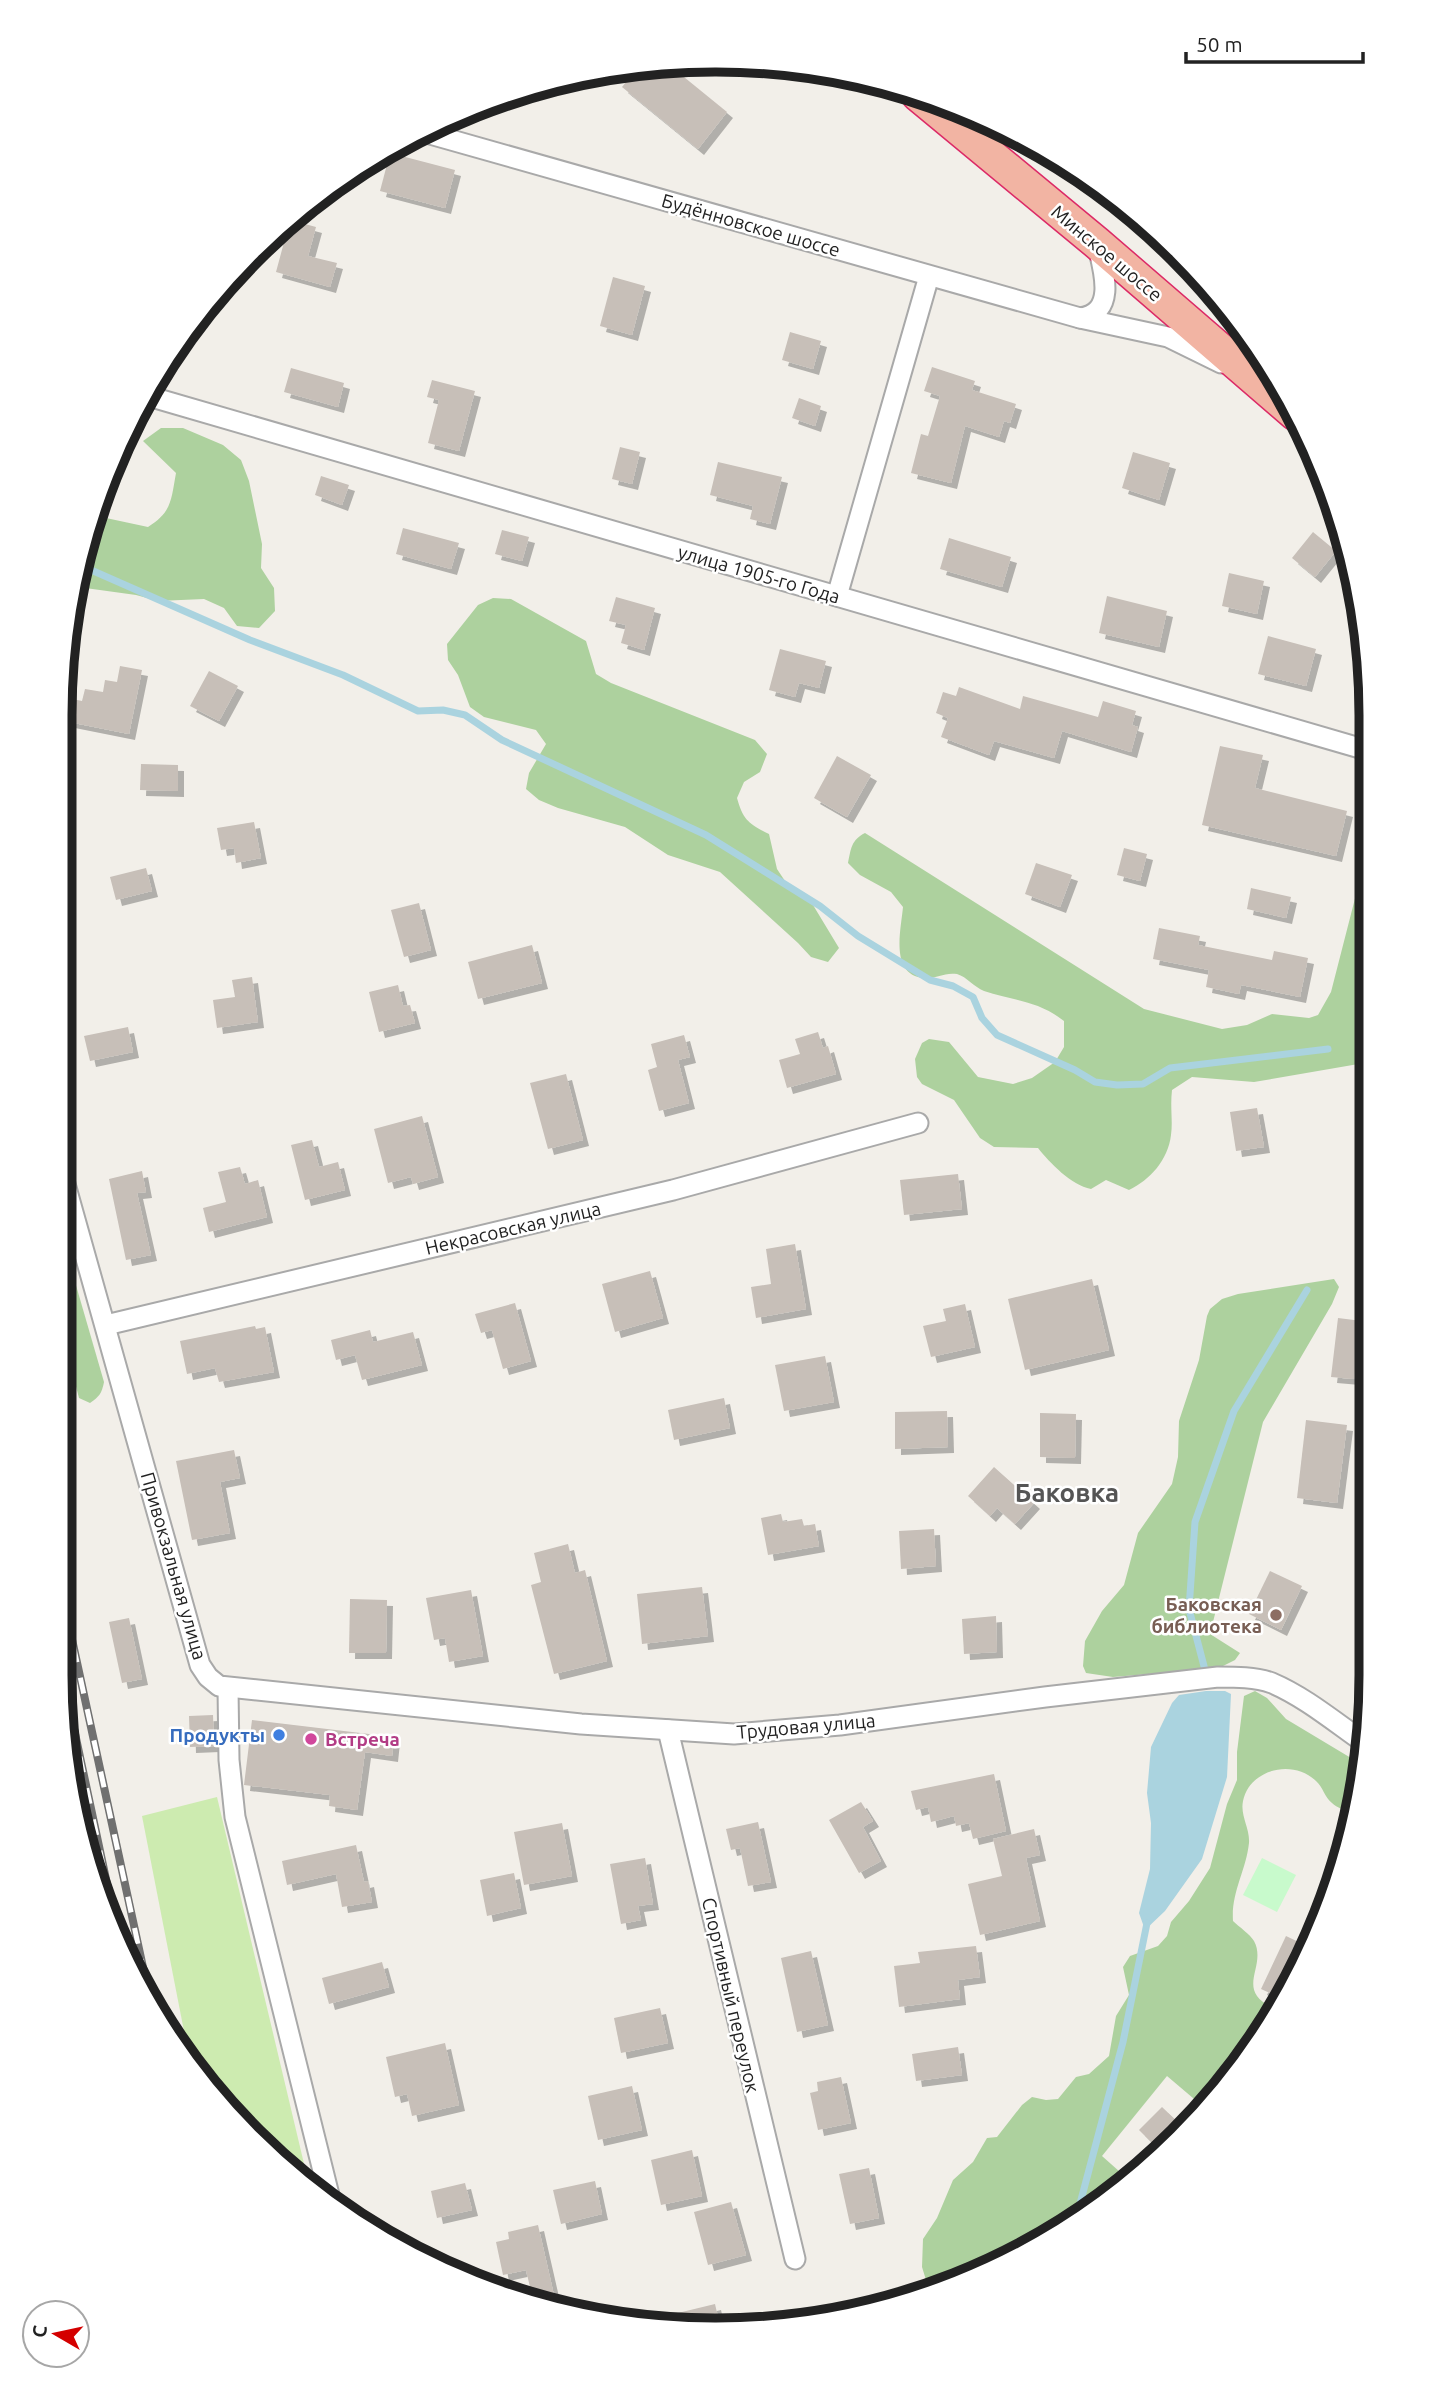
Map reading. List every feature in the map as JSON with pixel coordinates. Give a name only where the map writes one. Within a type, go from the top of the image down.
[{"type":"highway","name":"Минское шоссе","points":[[939,112],[1097,243],[1274,396]]},
{"type":"street","name":"Будённовское шоссе","points":[[436,136],[1080,318],[1168,337],[1205,354],[1266,389]]},
{"type":"street","points":[[1080,318],[1091,316],[1098,310],[1105,296],[1105,278],[1097,243]]},
{"type":"street","points":[[837,596],[929,276]]},
{"type":"street","name":"улица 1905-го Года","points":[[156,398],[1359,748]]},
{"type":"street","name":"Некрасовская улица","points":[[106,1325],[673,1190],[918,1123]]},
{"type":"street","name":"Привокзальная улица","points":[[72,1207],[200,1665],[208,1677],[219,1686],[228,1688]]},
{"type":"street","name":"Трудовая улица","points":[[228,1688],[351,1698],[581,1724],[734,1734],[840,1725],[1045,1697],[1218,1677],[1240,1677],[1270,1682],[1295,1695],[1356,1737]]},
{"type":"street","points":[[228,1688],[229,1760],[235,1817],[327,2187]]},
{"type":"street","name":"Спортивный переулок","points":[[667,1730],[794,2259]]},
{"type":"green space","points":[[161,428],[183,428],[223,445],[241,460],[249,481],[262,544],[261,568],[274,588],[275,611],[259,628],[237,626],[224,608],[204,599],[158,601],[85,588],[104,517],[148,527],[162,516],[171,498],[176,473],[143,441]]},
{"type":"green space","points":[[493,598],[511,599],[586,641],[596,674],[611,683],[755,740],[767,754],[760,772],[744,782],[737,798],[739,805],[748,820],[769,834],[777,869],[787,884],[813,905],[839,948],[828,962],[811,957],[720,872],[668,855],[625,827],[539,800],[526,789],[529,773],[546,744],[536,730],[484,717],[470,707],[458,675],[448,660],[447,644],[478,605]]},
{"type":"green space","points":[[865,833],[1144,1009],[1222,1029],[1247,1025],[1272,1014],[1309,1018],[1318,1015],[1331,992],[1359,883],[1359,1064],[1254,1082],[1192,1077],[1172,1090],[1171,1135],[1162,1161],[1151,1175],[1129,1190],[1106,1180],[1091,1189],[1083,1187],[1062,1173],[1038,1148],[994,1147],[980,1138],[954,1100],[922,1084],[917,1077],[915,1059],[922,1043],[929,1039],[949,1042],[978,1077],[1013,1084],[1032,1078],[1055,1062],[1064,1047],[1064,1021],[1035,1005],[984,991],[957,974],[925,978],[906,969],[900,950],[903,907],[891,892],[860,875],[848,863],[854,842]]},
{"type":"green space","points":[[72,1271],[104,1382],[100,1394],[90,1403],[79,1398],[72,1371]]},
{"type":"green space","points":[[1334,1279],[1339,1287],[1332,1304],[1263,1422],[1210,1634],[1240,1653],[1235,1660],[1219,1668],[1113,1677],[1086,1673],[1083,1666],[1085,1641],[1102,1611],[1124,1585],[1138,1533],[1172,1484],[1178,1457],[1179,1421],[1199,1360],[1210,1309],[1222,1299],[1238,1294]]},
{"type":"green space","points":[[1255,1691],[1267,1698],[1286,1719],[1354,1760],[1345,1810],[1334,1805],[1316,1781],[1307,1774],[1285,1769],[1263,1774],[1247,1790],[1243,1801],[1249,1843],[1236,1891],[1233,1921],[1254,1941],[1257,1960],[1253,1986],[1256,1994],[1268,2005],[1251,2032],[1197,2101],[1167,2076],[1102,2156],[1121,2173],[1107,2185],[1073,2210],[1000,2252],[928,2282],[922,2267],[923,2239],[937,2218],[953,2180],[973,2162],[987,2138],[997,2137],[1022,2105],[1032,2097],[1058,2099],[1076,2077],[1089,2074],[1109,2056],[1116,2016],[1129,1995],[1123,1967],[1130,1956],[1158,1946],[1167,1936],[1171,1922],[1189,1901],[1210,1868],[1227,1804],[1237,1780],[1237,1752],[1244,1696]]},
{"type":"green space","points":[[217,1797],[305,2170],[260,2130],[186,2040],[142,1816]]},
{"type":"green space","points":[[1262,1858],[1296,1875],[1277,1912],[1243,1895]]},
{"type":"water","points":[[1225,1691],[1231,1694],[1227,1777],[1202,1859],[1165,1911],[1145,1930],[1139,1913],[1150,1869],[1151,1823],[1147,1793],[1151,1747],[1172,1703],[1179,1695]]},
{"type":"building","points":[[679,73],[727,112],[698,149],[622,87],[630,77]]},
{"type":"building","points":[[399,155],[455,170],[445,208],[380,191],[388,162]]},
{"type":"building","points":[[302,223],[316,227],[308,256],[337,263],[330,287],[276,272],[285,237]]},
{"type":"building","points":[[613,277],[645,286],[632,335],[600,326]]},
{"type":"building","points":[[790,332],[821,341],[813,369],[782,360]]},
{"type":"building","points":[[932,367],[975,381],[972,390],[1016,404],[1010,423],[1004,421],[999,437],[965,426],[951,483],[911,473],[921,434],[928,436],[940,396],[924,391]]},
{"type":"building","points":[[291,368],[344,383],[338,407],[284,392]]},
{"type":"building","points":[[432,380],[475,391],[459,451],[428,443],[439,400],[427,397]]},
{"type":"building","points":[[799,398],[821,406],[815,426],[792,418]]},
{"type":"building","points":[[620,447],[640,452],[632,484],[612,479]]},
{"type":"building","points":[[1133,452],[1170,463],[1159,500],[1122,488]]},
{"type":"building","points":[[718,462],[782,477],[770,524],[750,519],[753,506],[710,495]]},
{"type":"building","points":[[321,476],[349,485],[342,505],[315,495]]},
{"type":"building","points":[[403,528],[459,543],[451,569],[396,554]]},
{"type":"building","points":[[502,530],[529,537],[522,561],[495,554]]},
{"type":"building","points":[[1313,532],[1336,551],[1315,577],[1292,558]]},
{"type":"building","points":[[949,538],[1011,557],[1002,587],[940,569]]},
{"type":"building","points":[[1229,573],[1264,581],[1257,614],[1222,606]]},
{"type":"building","points":[[1107,596],[1167,611],[1159,647],[1099,633]]},
{"type":"building","points":[[616,597],[655,608],[644,650],[621,643],[626,625],[609,621]]},
{"type":"building","points":[[1268,636],[1316,649],[1306,686],[1258,674]]},
{"type":"building","points":[[780,649],[826,661],[819,688],[799,683],[795,697],[769,690]]},
{"type":"building","points":[[120,666],[142,670],[129,734],[72,723],[72,699],[82,701],[85,689],[103,692],[105,680],[117,682]]},
{"type":"building","points":[[209,671],[238,686],[219,721],[190,706]]},
{"type":"building","points":[[959,687],[1020,709],[1023,696],[1098,717],[1103,701],[1136,711],[1132,725],[1138,727],[1131,752],[1062,731],[1054,758],[994,741],[989,755],[941,737],[948,718],[936,713],[943,692],[956,696]]},
{"type":"building","points":[[1220,746],[1263,755],[1255,788],[1347,811],[1336,856],[1202,825]]},
{"type":"building","points":[[837,756],[871,775],[847,817],[814,798]]},
{"type":"building","points":[[141,764],[178,765],[178,791],[140,790]]},
{"type":"building","points":[[254,822],[261,858],[236,863],[234,848],[221,850],[217,828]]},
{"type":"building","points":[[1124,848],[1147,854],[1140,881],[1117,875]]},
{"type":"building","points":[[1036,863],[1072,875],[1060,907],[1025,894]]},
{"type":"building","points":[[146,868],[152,891],[116,900],[110,877]]},
{"type":"building","points":[[1251,888],[1291,897],[1286,918],[1247,909]]},
{"type":"building","points":[[419,903],[431,950],[404,957],[391,910]]},
{"type":"building","points":[[1159,928],[1200,936],[1198,945],[1272,960],[1274,951],[1308,958],[1300,997],[1241,985],[1239,994],[1206,987],[1209,970],[1153,959]]},
{"type":"building","points":[[532,945],[542,983],[478,999],[468,962]]},
{"type":"building","points":[[252,977],[258,1022],[217,1028],[213,1000],[235,997],[232,980]]},
{"type":"building","points":[[398,985],[403,1006],[410,1005],[415,1023],[379,1032],[369,992]]},
{"type":"building","points":[[128,1027],[133,1052],[90,1061],[84,1036]]},
{"type":"building","points":[[818,1032],[823,1048],[828,1046],[836,1074],[787,1088],[779,1060],[800,1054],[795,1039]]},
{"type":"building","points":[[684,1035],[690,1057],[678,1060],[689,1103],[659,1111],[648,1070],[657,1067],[651,1044]]},
{"type":"building","points":[[566,1074],[583,1140],[548,1149],[530,1083]]},
{"type":"building","points":[[1257,1108],[1264,1147],[1236,1151],[1230,1112]]},
{"type":"building","points":[[422,1116],[438,1177],[413,1184],[411,1177],[388,1183],[374,1129]]},
{"type":"building","points":[[312,1140],[319,1167],[338,1162],[345,1190],[305,1200],[291,1145]]},
{"type":"building","points":[[240,1167],[245,1184],[258,1180],[267,1217],[209,1232],[203,1208],[226,1202],[218,1172]]},
{"type":"building","points":[[142,1171],[146,1192],[137,1193],[151,1255],[126,1260],[109,1179]]},
{"type":"building","points":[[958,1174],[962,1209],[904,1215],[900,1180]]},
{"type":"building","points":[[795,1244],[806,1309],[756,1318],[751,1287],[771,1284],[766,1249]]},
{"type":"building","points":[[650,1271],[663,1318],[615,1332],[602,1284]]},
{"type":"building","points":[[1092,1279],[1109,1350],[1025,1370],[1008,1299]]},
{"type":"building","points":[[515,1303],[531,1361],[503,1369],[492,1330],[481,1333],[475,1314]]},
{"type":"building","points":[[965,1304],[975,1347],[931,1357],[923,1326],[946,1321],[943,1309]]},
{"type":"building","points":[[1338,1318],[1359,1321],[1359,1353],[1354,1379],[1331,1377]]},
{"type":"building","points":[[255,1326],[256,1329],[265,1327],[274,1372],[219,1382],[215,1368],[187,1374],[180,1341]]},
{"type":"building","points":[[370,1330],[373,1342],[413,1332],[422,1365],[362,1380],[355,1355],[336,1360],[331,1340]]},
{"type":"building","points":[[825,1356],[834,1402],[784,1411],[775,1365]]},
{"type":"building","points":[[724,1398],[730,1428],[674,1440],[668,1410]]},
{"type":"building","points":[[947,1411],[948,1447],[895,1449],[895,1412]]},
{"type":"building","points":[[1040,1413],[1076,1414],[1075,1458],[1040,1457]]},
{"type":"building","points":[[1306,1420],[1347,1425],[1337,1503],[1297,1498]]},
{"type":"building","points":[[234,1450],[240,1478],[220,1482],[230,1533],[192,1540],[176,1461]]},
{"type":"building","points":[[994,1467],[1034,1503],[1015,1524],[997,1508],[990,1516],[968,1496]]},
{"type":"building","points":[[781,1514],[783,1522],[802,1519],[804,1526],[815,1524],[819,1546],[768,1555],[761,1518]]},
{"type":"building","points":[[934,1529],[936,1566],[901,1569],[899,1531]]},
{"type":"building","points":[[568,1544],[575,1573],[585,1570],[607,1661],[554,1674],[531,1585],[541,1582],[534,1553]]},
{"type":"building","points":[[1270,1571],[1302,1586],[1281,1630],[1249,1614]]},
{"type":"building","points":[[702,1587],[708,1636],[642,1644],[637,1594]]},
{"type":"building","points":[[471,1590],[483,1656],[449,1662],[445,1638],[434,1640],[426,1598]]},
{"type":"building","points":[[350,1599],[387,1600],[386,1653],[349,1653]]},
{"type":"building","points":[[996,1616],[997,1652],[964,1654],[962,1619]]},
{"type":"building","points":[[129,1618],[142,1679],[122,1683],[109,1622]]},
{"type":"building","points":[[213,1715],[214,1746],[190,1747],[189,1716]]},
{"type":"building","points":[[252,1720],[394,1737],[392,1756],[365,1752],[357,1810],[329,1806],[330,1795],[244,1785]]},
{"type":"building","points":[[994,1774],[1006,1831],[973,1839],[969,1823],[956,1826],[954,1816],[931,1822],[928,1807],[916,1810],[911,1791]]},
{"type":"building","points":[[861,1802],[873,1821],[863,1827],[881,1861],[859,1873],[829,1820]]},
{"type":"building","points":[[758,1822],[771,1882],[748,1886],[740,1848],[731,1850],[726,1829]]},
{"type":"building","points":[[562,1823],[572,1876],[524,1885],[514,1832]]},
{"type":"building","points":[[1034,1829],[1040,1855],[1026,1858],[1040,1921],[980,1935],[968,1884],[1002,1876],[993,1839]]},
{"type":"building","points":[[356,1845],[364,1882],[368,1881],[372,1902],[342,1907],[336,1874],[287,1885],[282,1861]]},
{"type":"building","points":[[645,1858],[653,1904],[638,1906],[641,1920],[621,1924],[610,1864]]},
{"type":"building","points":[[514,1873],[521,1908],[487,1916],[480,1880]]},
{"type":"building","points":[[1286,1936],[1300,1943],[1274,1995],[1261,1989]]},
{"type":"building","points":[[976,1946],[980,1977],[958,1980],[960,1999],[899,2007],[894,1966],[920,1963],[918,1952]]},
{"type":"building","points":[[811,1951],[828,2025],[797,2032],[781,1958]]},
{"type":"building","points":[[382,1962],[389,1987],[329,2004],[322,1978]]},
{"type":"building","points":[[660,2008],[668,2043],[621,2053],[614,2018]]},
{"type":"building","points":[[445,2043],[459,2105],[412,2116],[407,2094],[395,2097],[386,2057]]},
{"type":"building","points":[[958,2047],[962,2075],[916,2081],[912,2054]]},
{"type":"building","points":[[841,2077],[851,2123],[818,2130],[810,2093],[818,2091],[817,2082]]},
{"type":"building","points":[[632,2086],[642,2130],[598,2140],[588,2096]]},
{"type":"building","points":[[1162,2107],[1178,2122],[1154,2145],[1139,2130]]},
{"type":"building","points":[[692,2150],[702,2196],[661,2205],[651,2160]]},
{"type":"building","points":[[869,2168],[879,2218],[850,2224],[839,2174]]},
{"type":"building","points":[[595,2181],[602,2214],[561,2224],[553,2190]]},
{"type":"building","points":[[465,2183],[472,2210],[437,2218],[431,2191]]},
{"type":"building","points":[[731,2202],[746,2255],[708,2265],[694,2212]]},
{"type":"building","points":[[538,2225],[554,2297],[531,2291],[526,2270],[503,2275],[496,2242],[509,2239],[508,2232]]},
{"type":"building","points":[[715,2304],[718,2318],[673,2317],[665,2316]]},
{"type":"waterway","points":[[89,569],[250,640],[343,675],[418,711],[443,710],[465,715],[502,740],[706,835],[820,906],[858,936],[930,980],[953,986],[973,997],[982,1018],[997,1035],[1075,1070],[1095,1082],[1143,1084],[1170,1068],[1328,1049]]},
{"type":"waterway","points":[[1205,1670],[1189,1609],[1195,1522],[1234,1411],[1307,1290]]},
{"type":"waterway","points":[[1080,2205],[1123,2042],[1147,1923]]},
{"type":"railway","points":[[72,1639],[143,1969]]},
{"type":"railway","points":[[74,1730],[107,1884]]},
{"type":"place","name":"Баковская библиотека","points":[[1276,1615]]},
{"type":"place","name":"Продукты","points":[[279,1735]]},
{"type":"place","name":"Встреча","points":[[311,1739]]},
{"type":"district","name":"Баковка","points":[[1067,1493]]}]
